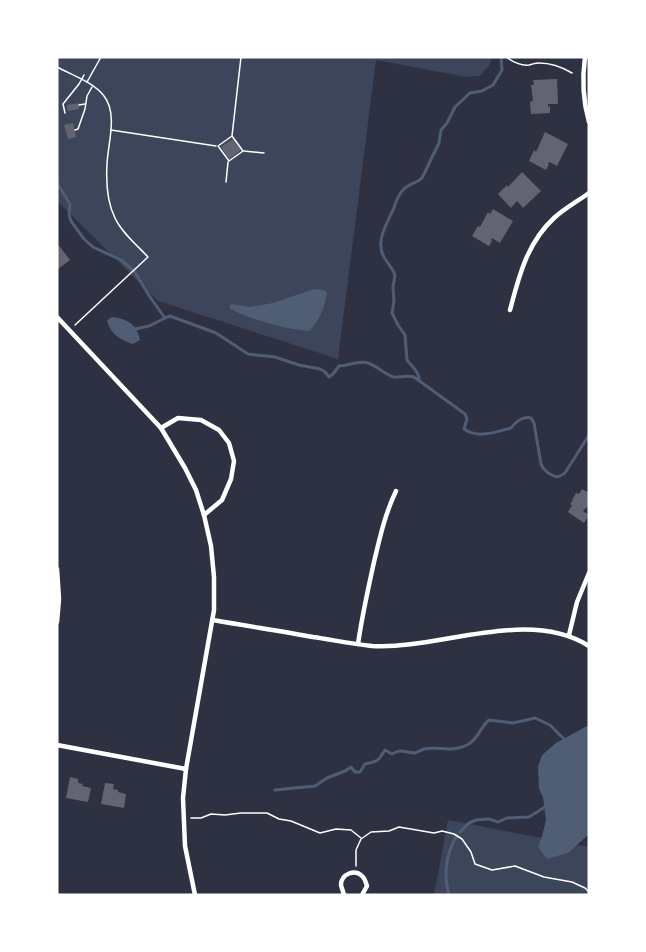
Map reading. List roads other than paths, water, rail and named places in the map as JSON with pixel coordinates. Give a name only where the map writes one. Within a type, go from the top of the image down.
[{"type":"street","points":[[585,57],[583,81],[589,122]]},
{"type":"street","points":[[510,310],[523,265],[538,236],[556,216],[589,193]]},
{"type":"street","points":[[57,317],[161,428],[196,490],[204,515],[211,546],[214,577],[213,620],[186,769],[183,798],[185,846],[195,895]]},
{"type":"street","points":[[161,428],[178,418],[201,420],[219,430],[229,443],[234,461],[231,479],[222,500],[204,515]]},
{"type":"street","points":[[358,644],[364,606],[387,510],[396,491]]},
{"type":"street","points":[[57,569],[60,599],[57,622]]},
{"type":"street","points":[[569,635],[577,602],[589,573]]},
{"type":"street","points":[[213,620],[374,646],[403,645],[502,631],[533,630],[569,635],[589,646]]},
{"type":"street","points":[[57,745],[186,769]]},
{"type":"street","points":[[344,895],[341,885],[344,877],[357,872],[364,878],[367,886],[362,895]]},
{"type":"waterway","points":[[419,380],[417,372],[407,360],[405,335],[392,313],[395,275],[381,250],[385,226],[399,195],[405,188],[422,178],[439,143],[441,130],[455,107],[470,93],[482,91],[493,85],[502,70],[501,57]]},
{"type":"waterway","points":[[57,183],[70,204],[71,221],[84,239],[93,247],[121,260],[134,271],[165,318]]},
{"type":"waterway","points":[[135,329],[149,326],[170,316],[216,333],[248,354],[275,357],[320,369],[329,377],[339,366],[361,362],[371,364],[394,377],[414,377],[465,414],[467,419],[464,429],[475,434],[487,434],[511,428],[520,420],[531,418],[534,423],[541,464],[548,473],[556,477],[565,473],[589,435]]},
{"type":"waterway","points":[[275,790],[315,786],[351,767],[355,772],[360,772],[365,764],[377,760],[385,750],[392,754],[401,751],[415,753],[429,748],[461,747],[474,740],[489,720],[513,723],[535,718],[550,725],[565,740]]},
{"type":"waterway","points":[[460,832],[476,820],[489,819],[498,822],[507,818],[529,817],[545,807]]},
{"type":"waterway","points":[[449,895],[446,879],[447,864],[450,849],[457,835]]}]
